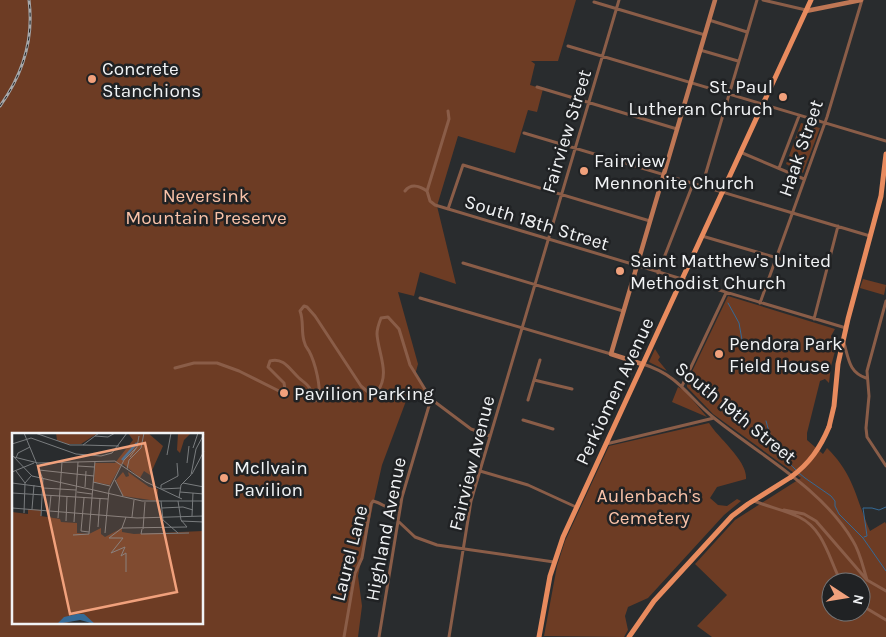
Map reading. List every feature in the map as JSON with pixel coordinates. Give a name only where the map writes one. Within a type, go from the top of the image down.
[{"type":"main road","name":"Perkiomen Avenue","points":[[539,637],[554,562],[577,507],[811,0]]},
{"type":"main road","points":[[629,637],[649,608],[666,588],[732,516],[791,477],[818,450],[829,427],[834,406],[836,379],[843,340],[881,196],[886,154]]},
{"type":"street","name":"Fairview Street","points":[[522,328],[619,0]]},
{"type":"street","points":[[611,354],[715,0]]},
{"type":"street","points":[[702,186],[757,0]]},
{"type":"street","points":[[763,0],[806,10],[861,0]]},
{"type":"street","name":"Haak Street","points":[[760,303],[825,124],[861,0]]},
{"type":"street","points":[[594,2],[705,35]]},
{"type":"street","points":[[709,20],[748,32]]},
{"type":"street","points":[[568,46],[825,124],[886,140]]},
{"type":"street","points":[[700,50],[738,61]]},
{"type":"street","points":[[538,87],[677,129]]},
{"type":"street","points":[[405,191],[408,187],[418,186],[427,193],[447,127],[448,111]]},
{"type":"street","points":[[779,168],[798,116]]},
{"type":"street","points":[[524,133],[870,236]]},
{"type":"street","points":[[740,152],[804,179]]},
{"type":"street","points":[[448,210],[463,165],[650,220]]},
{"type":"street","points":[[658,273],[693,184]]},
{"type":"street","name":"South 18th Street","points":[[427,193],[430,201],[448,210],[846,328]]},
{"type":"street","points":[[814,318],[838,226]]},
{"type":"street","points":[[702,236],[798,264]]},
{"type":"street","points":[[464,263],[624,310]]},
{"type":"street","points":[[682,386],[726,293]]},
{"type":"street","name":"South 19th Street","points":[[420,298],[611,354],[664,373],[682,386],[714,418],[814,493],[854,542],[864,572]]},
{"type":"street","points":[[886,302],[866,378],[869,396],[867,437],[886,466]]},
{"type":"street","points":[[175,368],[194,362],[222,364],[283,392],[285,389],[284,383],[268,367],[270,361],[279,361],[288,366],[307,385],[314,401],[318,400],[316,367],[305,345],[303,321],[300,311],[304,306],[307,306],[316,316],[361,386],[368,392],[377,392],[384,374],[377,329],[381,318],[388,317],[399,329],[410,365],[431,399],[471,429],[490,436]]},
{"type":"street","name":"Fairview Avenue","points":[[449,637],[471,501],[522,328]]},
{"type":"street","points":[[843,340],[851,367],[857,375],[866,378]]},
{"type":"street","points":[[528,400],[540,360]]},
{"type":"street","points":[[534,380],[572,389]]},
{"type":"street","name":"Highland Avenue","points":[[379,637],[402,497],[431,399]]},
{"type":"street","points":[[606,444],[714,418]]},
{"type":"street","points":[[522,420],[553,429]]},
{"type":"street","points":[[480,471],[528,485],[577,507]]},
{"type":"street","points":[[754,500],[801,518],[819,534],[836,572]]},
{"type":"street","name":"Laurel Lane","points":[[344,637],[355,573],[362,558],[372,501],[399,512]]},
{"type":"street","points":[[784,510],[804,514],[816,521],[860,572]]},
{"type":"street","points":[[398,521],[411,534],[421,540],[554,562]]},
{"type":"street","points":[[871,582],[886,591]]},
{"type":"street","points":[[871,611],[886,620]]},
{"type":"green space","name":"Neversink Mountain Preserve","points":[[0,0],[576,0],[558,61],[531,61],[535,64],[530,85],[543,89],[537,112],[528,110],[515,153],[458,136],[437,206],[456,284],[420,272],[414,296],[398,292],[418,364],[415,375],[431,399],[409,393],[382,465],[358,576],[362,606],[358,637],[0,637]]},
{"type":"green space","points":[[801,123],[820,128],[803,173],[786,164]]},
{"type":"green space","points":[[863,279],[886,285],[884,295],[860,288]]},
{"type":"green space","points":[[728,296],[835,329],[831,336],[834,343],[837,344],[829,383],[825,379],[820,381],[807,433],[807,440],[823,454],[827,448],[843,468],[853,487],[870,531],[885,522],[886,524],[886,637],[712,637],[697,626],[727,595],[695,564],[735,520],[801,478],[713,414],[687,387],[687,382]]},
{"type":"green space","points":[[655,349],[660,357],[658,360],[667,371],[649,362]]},
{"type":"green space","points":[[678,387],[685,391],[707,417],[672,402]]},
{"type":"green space","name":"Aulenbach's Cemetery","points":[[709,423],[738,457],[746,479],[717,487],[710,498],[718,505],[727,506],[737,499],[741,501],[724,515],[648,598],[628,607],[625,616],[628,630],[624,637],[544,636],[557,566],[565,541],[609,446]]},
{"type":"waterway","points":[[728,303],[739,323],[742,340]]},
{"type":"waterway","points":[[766,421],[776,449],[796,470]]},
{"type":"waterway","points":[[799,473],[831,496],[835,501],[839,514],[863,538],[886,571]]},
{"type":"waterway","points":[[864,537],[867,536],[863,508],[879,510],[886,507]]},
{"type":"railway","points":[[0,106],[15,81],[25,56],[30,29],[29,0]]},
{"type":"place","name":"Concrete Stanchions","points":[[92,79]]},
{"type":"place","name":"St. Paul Lutheran Chruch","points":[[783,97]]},
{"type":"place","name":"Fairview Mennonite Church","points":[[584,171]]},
{"type":"place","name":"Saint Matthew's United Methodist Church","points":[[620,271]]},
{"type":"place","name":"Pendora Park Field House","points":[[719,354]]},
{"type":"place","name":"Pavilion Parking","points":[[284,393]]},
{"type":"place","name":"McIlvain Pavilion","points":[[224,478]]}]
